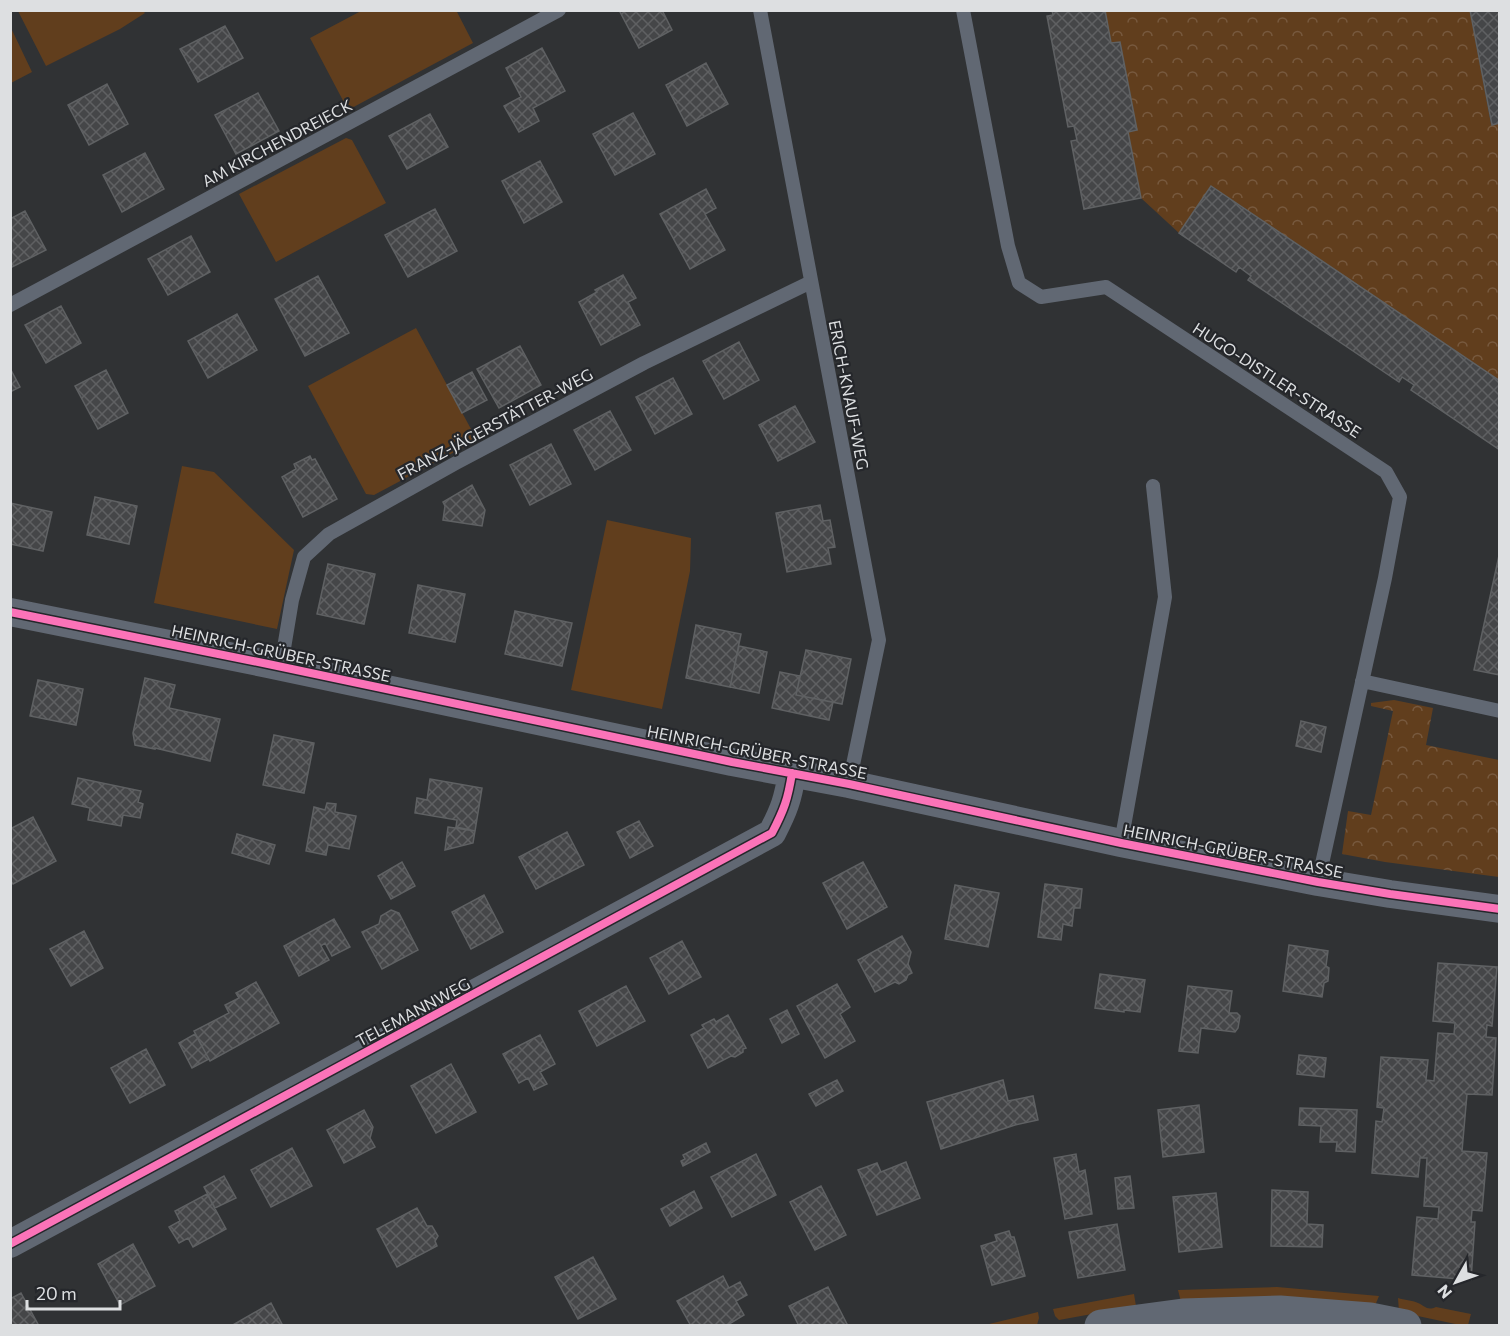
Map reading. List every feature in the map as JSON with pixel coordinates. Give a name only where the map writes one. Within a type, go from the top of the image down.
[{"type":"street","name":"HEINRICH-GRÜBER-STRASSE","points":[[10,612],[849,784],[1121,843],[1318,882],[1500,909]]},
{"type":"street","name":"TELEMANNWEG","points":[[10,1244],[772,833],[788,798],[792,773]]},
{"type":"street","points":[[1101,1326],[1183,1315],[1280,1312],[1370,1319],[1405,1326]]},
{"type":"lane","name":"AM KIRCHENDREIECK","points":[[10,305],[559,10]]},
{"type":"lane","name":"ERICH-KNAUF-WEG","points":[[760,10],[879,640],[849,784]]},
{"type":"lane","name":"HUGO-DISTLER-STRASSE","points":[[963,10],[1008,246],[1018,283],[1041,297],[1106,287],[1386,472],[1400,497],[1318,882]]},
{"type":"lane","name":"FRANZ-JÄGERSTÄTTER-WEG","points":[[281,666],[292,600],[304,557],[329,534],[644,363],[811,282]]},
{"type":"lane","points":[[1121,843],[1165,597],[1153,486]]},
{"type":"lane","points":[[1362,681],[1500,711]]},
{"type":"green space","points":[[456,10],[473,43],[348,110],[310,38],[361,11]]},
{"type":"green space","points":[[18,11],[143,11],[145,13],[120,29],[46,66]]},
{"type":"green space","points":[[1105,11],[1470,11],[1491,124],[1499,123],[1499,381],[1211,186],[1179,233],[1141,198],[1128,132],[1136,130],[1120,42],[1111,43]]},
{"type":"green space","points":[[11,28],[32,72],[10,83]]},
{"type":"green space","points":[[346,138],[352,140],[386,203],[276,262],[239,194]]},
{"type":"green space","points":[[416,328],[477,440],[374,495],[366,494],[308,386]]},
{"type":"green space","points":[[182,466],[214,472],[294,550],[277,629],[154,603]]},
{"type":"green space","points":[[607,520],[691,538],[690,571],[662,709],[571,690]]},
{"type":"green space","points":[[1394,700],[1433,708],[1426,745],[1499,760],[1499,877],[1342,854],[1348,811],[1371,815],[1393,711],[1371,706],[1371,703]]},
{"type":"green space","points":[[1277,1287],[1379,1296],[1374,1308],[1181,1302],[1178,1290]]},
{"type":"green space","points":[[1134,1294],[1136,1306],[1059,1320],[1053,1309]]},
{"type":"green space","points":[[1398,1298],[1416,1302],[1428,1308],[1436,1307],[1471,1314],[1468,1325],[1399,1312]]},
{"type":"green space","points":[[1038,1312],[1037,1325],[985,1325]]},
{"type":"building","points":[[619,10],[662,10],[672,30],[639,48]]},
{"type":"building","points":[[1052,10],[1105,10],[1111,43],[1120,42],[1137,130],[1128,132],[1141,198],[1084,209],[1071,141],[1077,140],[1074,126],[1068,127],[1047,16],[1053,15]]},
{"type":"building","points":[[1470,10],[1500,10],[1500,123],[1492,125]]},
{"type":"building","points":[[225,26],[243,58],[198,82],[180,49]]},
{"type":"building","points":[[542,48],[565,91],[533,108],[539,121],[519,132],[504,106],[521,97],[506,68]]},
{"type":"building","points":[[706,63],[728,104],[687,126],[666,85]]},
{"type":"building","points":[[107,84],[128,124],[89,145],[68,105]]},
{"type":"building","points":[[258,93],[279,131],[236,154],[215,115]]},
{"type":"building","points":[[633,113],[655,154],[615,175],[593,134]]},
{"type":"building","points":[[430,114],[448,147],[407,169],[389,136]]},
{"type":"building","points":[[145,153],[164,189],[122,212],[103,175]]},
{"type":"building","points":[[540,161],[562,202],[524,223],[502,181]]},
{"type":"building","points":[[1211,186],[1500,381],[1500,450],[1411,390],[1414,385],[1402,377],[1399,382],[1248,280],[1251,276],[1239,267],[1236,272],[1179,233]]},
{"type":"building","points":[[706,189],[716,208],[705,214],[725,250],[690,269],[660,214]]},
{"type":"building","points":[[435,209],[457,251],[408,277],[385,235]]},
{"type":"building","points":[[25,211],[46,250],[10,268],[10,219]]},
{"type":"building","points":[[191,236],[210,272],[168,295],[148,259]]},
{"type":"building","points":[[623,275],[636,298],[628,302],[640,325],[601,345],[579,302],[597,292],[595,290]]},
{"type":"building","points":[[318,276],[349,333],[305,356],[275,299]]},
{"type":"building","points":[[61,306],[81,343],[46,363],[25,325]]},
{"type":"building","points":[[237,314],[257,350],[208,378],[188,341]]},
{"type":"building","points":[[739,342],[759,380],[724,399],[703,361]]},
{"type":"building","points":[[520,346],[541,385],[499,408],[477,369]]},
{"type":"building","points":[[10,370],[20,387],[10,392]]},
{"type":"building","points":[[106,370],[128,413],[98,429],[75,386]]},
{"type":"building","points":[[472,372],[487,400],[462,413],[447,385]]},
{"type":"building","points":[[673,378],[692,414],[655,434],[636,397]]},
{"type":"building","points":[[795,406],[815,442],[778,461],[759,425]]},
{"type":"building","points":[[610,411],[631,450],[595,470],[574,430]]},
{"type":"building","points":[[551,444],[571,484],[530,505],[510,465]]},
{"type":"building","points":[[310,456],[312,460],[315,459],[337,499],[303,517],[282,477],[296,469],[294,464]]},
{"type":"building","points":[[472,485],[485,510],[482,526],[443,520],[445,506],[443,502]]},
{"type":"building","points":[[95,497],[137,506],[129,544],[87,535]]},
{"type":"building","points":[[10,503],[52,512],[43,551],[10,544]]},
{"type":"building","points":[[820,505],[823,521],[830,520],[835,547],[828,548],[831,564],[787,572],[776,513]]},
{"type":"building","points":[[1500,551],[1500,675],[1474,670]]},
{"type":"building","points":[[328,564],[375,574],[364,624],[317,614]]},
{"type":"building","points":[[418,585],[465,594],[455,642],[409,633]]},
{"type":"building","points":[[515,611],[572,623],[562,666],[505,654]]},
{"type":"building","points":[[696,625],[741,634],[730,687],[686,678]]},
{"type":"building","points":[[739,646],[767,652],[759,693],[730,687]]},
{"type":"building","points":[[806,650],[851,659],[842,704],[796,695]]},
{"type":"building","points":[[780,672],[800,676],[796,695],[833,702],[829,720],[772,708]]},
{"type":"building","points":[[145,678],[175,685],[169,708],[220,719],[210,761],[135,745],[133,733]]},
{"type":"building","points":[[38,680],[83,689],[76,725],[30,716]]},
{"type":"building","points":[[1301,721],[1326,727],[1321,752],[1296,746]]},
{"type":"building","points":[[274,735],[314,743],[304,793],[263,785]]},
{"type":"building","points":[[78,778],[141,791],[138,802],[143,804],[140,818],[123,815],[121,826],[88,820],[90,808],[72,804]]},
{"type":"building","points":[[430,779],[482,788],[475,831],[456,827],[457,820],[415,813],[417,798],[427,800]]},
{"type":"building","points":[[327,803],[336,804],[335,812],[356,816],[349,849],[328,845],[326,855],[306,851],[314,807],[325,810]]},
{"type":"building","points":[[33,817],[56,861],[13,884],[10,880],[10,829]]},
{"type":"building","points":[[639,821],[653,846],[630,858],[617,832]]},
{"type":"building","points":[[448,827],[475,831],[473,843],[445,850]]},
{"type":"building","points":[[567,832],[584,865],[536,889],[519,857]]},
{"type":"building","points":[[237,834],[275,845],[269,864],[232,853]]},
{"type":"building","points":[[402,862],[415,886],[391,899],[378,876]]},
{"type":"building","points":[[863,862],[887,907],[847,929],[823,883]]},
{"type":"building","points":[[1045,884],[1082,889],[1080,908],[1074,908],[1072,926],[1063,924],[1061,940],[1038,937]]},
{"type":"building","points":[[955,885],[999,893],[988,947],[945,939]]},
{"type":"building","points":[[484,895],[503,932],[471,949],[452,912]]},
{"type":"building","points":[[391,910],[399,913],[418,950],[382,969],[362,932],[379,924],[381,916]]},
{"type":"building","points":[[334,919],[350,947],[332,956],[325,943],[321,946],[329,960],[299,976],[284,946]]},
{"type":"building","points":[[84,931],[103,968],[71,986],[50,949]]},
{"type":"building","points":[[902,936],[911,952],[908,964],[912,973],[899,984],[895,982],[875,992],[858,960]]},
{"type":"building","points":[[682,941],[701,977],[669,994],[650,958]]},
{"type":"building","points":[[1289,945],[1328,951],[1326,966],[1329,968],[1328,981],[1324,983],[1322,997],[1283,991]]},
{"type":"building","points":[[1438,963],[1497,967],[1492,1026],[1487,1025],[1486,1037],[1496,1038],[1492,1095],[1467,1094],[1462,1151],[1487,1153],[1482,1211],[1472,1210],[1471,1222],[1475,1222],[1471,1280],[1412,1275],[1417,1217],[1438,1219],[1439,1207],[1424,1206],[1427,1158],[1420,1158],[1418,1177],[1372,1173],[1376,1121],[1382,1122],[1384,1108],[1377,1107],[1381,1057],[1428,1060],[1426,1080],[1434,1081],[1438,1033],[1454,1034],[1455,1023],[1433,1021]]},
{"type":"building","points":[[1100,974],[1145,980],[1140,1012],[1095,1008]]},
{"type":"building","points":[[256,982],[279,1023],[210,1061],[194,1031],[229,1013],[225,1005],[239,998],[236,993]]},
{"type":"building","points":[[837,984],[850,1007],[840,1014],[855,1041],[825,1058],[797,1006]]},
{"type":"building","points":[[626,986],[645,1021],[597,1046],[579,1011]]},
{"type":"building","points":[[1188,986],[1232,991],[1229,1013],[1237,1013],[1240,1016],[1235,1032],[1201,1028],[1198,1053],[1179,1051]]},
{"type":"building","points":[[787,1010],[799,1034],[782,1043],[770,1019]]},
{"type":"building","points":[[728,1015],[746,1048],[735,1057],[731,1056],[708,1068],[691,1035],[704,1028],[702,1025],[714,1019],[716,1022]]},
{"type":"building","points":[[195,1034],[209,1059],[192,1068],[179,1043]]},
{"type":"building","points":[[540,1035],[555,1064],[540,1072],[547,1084],[534,1090],[528,1078],[519,1083],[503,1054]]},
{"type":"building","points":[[146,1049],[165,1085],[130,1103],[111,1068]]},
{"type":"building","points":[[1299,1055],[1326,1058],[1324,1077],[1297,1074]]},
{"type":"building","points":[[451,1064],[476,1112],[436,1133],[411,1086]]},
{"type":"building","points":[[837,1080],[843,1091],[816,1106],[809,1094]]},
{"type":"building","points":[[1003,1080],[1008,1101],[1033,1096],[1038,1120],[941,1149],[927,1102]]},
{"type":"building","points":[[1199,1105],[1204,1152],[1163,1157],[1158,1110]]},
{"type":"building","points":[[1300,1108],[1357,1110],[1355,1152],[1336,1151],[1337,1142],[1320,1142],[1321,1126],[1299,1125]]},
{"type":"building","points":[[364,1110],[373,1127],[370,1138],[375,1147],[344,1163],[327,1130]]},
{"type":"building","points":[[706,1143],[710,1152],[683,1166],[681,1161],[685,1159],[683,1155]]},
{"type":"building","points":[[292,1148],[312,1186],[271,1207],[251,1170]]},
{"type":"building","points":[[756,1154],[776,1195],[732,1217],[711,1177]]},
{"type":"building","points":[[1076,1154],[1079,1172],[1085,1170],[1092,1214],[1065,1219],[1054,1158]]},
{"type":"building","points":[[906,1162],[920,1198],[877,1215],[858,1170],[877,1163],[881,1172]]},
{"type":"building","points":[[224,1176],[236,1198],[215,1208],[204,1187]]},
{"type":"building","points":[[1130,1176],[1134,1208],[1118,1209],[1115,1178]]},
{"type":"building","points":[[821,1186],[846,1235],[815,1250],[790,1202]]},
{"type":"building","points":[[1272,1190],[1308,1192],[1307,1224],[1323,1225],[1322,1247],[1271,1246]]},
{"type":"building","points":[[694,1191],[702,1208],[670,1226],[661,1209]]},
{"type":"building","points":[[1216,1193],[1222,1247],[1179,1252],[1173,1197]]},
{"type":"building","points":[[207,1194],[226,1229],[193,1247],[188,1238],[179,1243],[169,1227],[180,1221],[175,1211]]},
{"type":"building","points":[[417,1208],[427,1226],[432,1226],[438,1236],[435,1241],[437,1246],[397,1267],[377,1229]]},
{"type":"building","points":[[1117,1224],[1125,1270],[1078,1278],[1069,1232]]},
{"type":"building","points":[[1009,1231],[1011,1237],[1014,1237],[1025,1276],[992,1285],[981,1246],[997,1241],[995,1235]]},
{"type":"building","points":[[133,1244],[155,1286],[120,1305],[98,1264]]},
{"type":"building","points":[[593,1257],[616,1299],[578,1319],[555,1277]]},
{"type":"building","points":[[723,1276],[729,1288],[740,1282],[747,1295],[736,1301],[744,1315],[726,1326],[691,1326],[677,1301]]},
{"type":"building","points":[[828,1287],[848,1326],[799,1326],[789,1306]]},
{"type":"building","points":[[21,1293],[39,1326],[10,1326],[10,1299]]},
{"type":"building","points":[[271,1303],[283,1326],[231,1326]]},
{"type":"cycle path","points":[[10,612],[732,762],[849,784],[1121,843],[1318,882],[1500,909]]},
{"type":"cycle path","points":[[10,1244],[772,833],[785,804],[792,773]]}]
